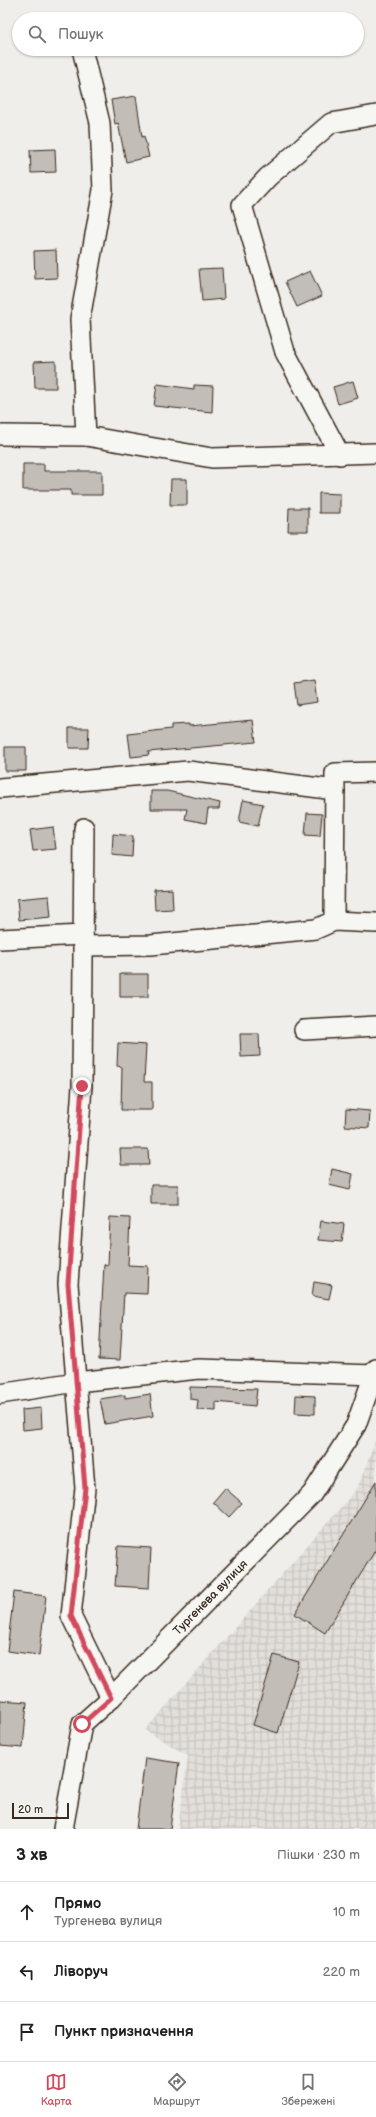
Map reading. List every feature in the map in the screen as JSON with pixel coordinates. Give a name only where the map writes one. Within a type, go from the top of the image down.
[{"type":"street","points":[[84,56],[100,123],[103,190],[80,319],[86,436]]},
{"type":"street","points":[[340,455],[285,352],[242,205],[268,178],[331,123],[376,115]]},
{"type":"street","points":[[0,435],[86,436],[212,458],[376,453]]},
{"type":"street","points":[[0,788],[188,771],[335,790]]},
{"type":"street","points":[[334,921],[335,773],[376,772]]},
{"type":"street","points":[[84,828],[82,1086],[68,1284],[85,1488],[71,1616],[111,1698]]},
{"type":"street","points":[[0,939],[83,940],[151,945],[316,929],[334,921],[376,923]]},
{"type":"street","points":[[304,1030],[376,1026]]},
{"type":"street","points":[[0,1394],[76,1382],[199,1370],[375,1372]]},
{"type":"street","name":"Тургенева вулиця","points":[[63,1829],[82,1724],[111,1698],[312,1494],[356,1425],[375,1372]]},
{"type":"shaded area","points":[[376,1439],[376,1829],[178,1829],[188,1756],[145,1730],[357,1489]]},
{"type":"building","points":[[136,96],[142,137],[144,136],[149,157],[126,162],[118,123],[115,124],[111,100]]},
{"type":"building","points":[[55,149],[56,172],[31,173],[30,150]]},
{"type":"building","points":[[56,250],[57,278],[35,279],[34,251]]},
{"type":"building","points":[[222,268],[224,299],[202,301],[199,269]]},
{"type":"building","points":[[310,271],[322,296],[297,307],[285,282]]},
{"type":"building","points":[[56,361],[56,388],[35,388],[34,362]]},
{"type":"building","points":[[353,381],[358,398],[338,404],[333,387]]},
{"type":"building","points":[[157,384],[194,389],[194,385],[213,386],[212,412],[154,406]]},
{"type":"building","points":[[23,464],[44,464],[44,471],[102,471],[102,495],[71,495],[71,490],[23,490]]},
{"type":"building","points":[[171,479],[187,479],[187,505],[170,505]]},
{"type":"building","points":[[319,493],[340,494],[340,513],[319,513]]},
{"type":"building","points":[[289,508],[308,508],[308,531],[288,531]]},
{"type":"building","points":[[314,680],[317,702],[297,705],[294,683]]},
{"type":"building","points":[[253,720],[256,742],[148,752],[149,755],[131,757],[128,734],[171,729],[171,725],[189,724],[189,726]]},
{"type":"building","points":[[69,728],[89,728],[88,748],[69,748]]},
{"type":"building","points":[[5,747],[26,747],[26,771],[5,771]]},
{"type":"building","points":[[151,791],[167,791],[220,803],[219,809],[208,809],[206,823],[185,819],[187,809],[151,809]]},
{"type":"building","points":[[243,800],[263,804],[258,826],[239,822]]},
{"type":"building","points":[[307,813],[322,814],[320,836],[305,835]]},
{"type":"building","points":[[53,827],[56,849],[33,851],[30,830]]},
{"type":"building","points":[[113,834],[133,836],[132,857],[112,855]]},
{"type":"building","points":[[172,889],[173,909],[155,910],[154,890]]},
{"type":"building","points":[[49,896],[51,917],[19,920],[17,899]]},
{"type":"building","points":[[120,974],[148,974],[148,997],[120,997]]},
{"type":"building","points":[[240,1034],[259,1034],[260,1056],[241,1057]]},
{"type":"building","points":[[118,1043],[146,1045],[144,1082],[152,1082],[152,1110],[121,1110],[122,1067],[117,1066]]},
{"type":"building","points":[[346,1109],[370,1111],[369,1128],[345,1126]]},
{"type":"building","points":[[120,1149],[148,1149],[149,1165],[121,1165]]},
{"type":"building","points":[[332,1169],[353,1174],[350,1190],[329,1185]]},
{"type":"building","points":[[151,1185],[178,1185],[178,1204],[151,1204]]},
{"type":"building","points":[[110,1217],[130,1218],[128,1265],[148,1266],[147,1294],[124,1293],[120,1360],[99,1359],[104,1264],[108,1265]]},
{"type":"building","points":[[321,1221],[344,1224],[342,1242],[318,1240]]},
{"type":"building","points":[[314,1282],[332,1285],[329,1299],[312,1296]]},
{"type":"building","points":[[190,1387],[257,1389],[255,1406],[216,1402],[216,1411],[197,1410],[198,1400],[190,1399]]},
{"type":"building","points":[[150,1394],[153,1416],[105,1424],[100,1399],[125,1395],[125,1398]]},
{"type":"building","points":[[296,1395],[315,1396],[315,1414],[295,1413]]},
{"type":"building","points":[[41,1408],[42,1428],[23,1430],[22,1410]]},
{"type":"building","points":[[376,1481],[376,1549],[325,1633],[295,1614]]},
{"type":"building","points":[[225,1488],[242,1503],[229,1517],[213,1502]]},
{"type":"building","points":[[118,1546],[151,1548],[149,1588],[115,1586]]},
{"type":"building","points":[[14,1592],[46,1596],[39,1655],[7,1651]]},
{"type":"building","points":[[274,1655],[299,1662],[278,1733],[253,1725]]},
{"type":"building","points":[[0,1700],[27,1702],[23,1748],[0,1746]]},
{"type":"building","points":[[145,1758],[179,1763],[170,1829],[136,1829]]},
{"type":"route","points":[[82,1086],[68,1284],[85,1488],[71,1616],[111,1698],[82,1724]]}]
